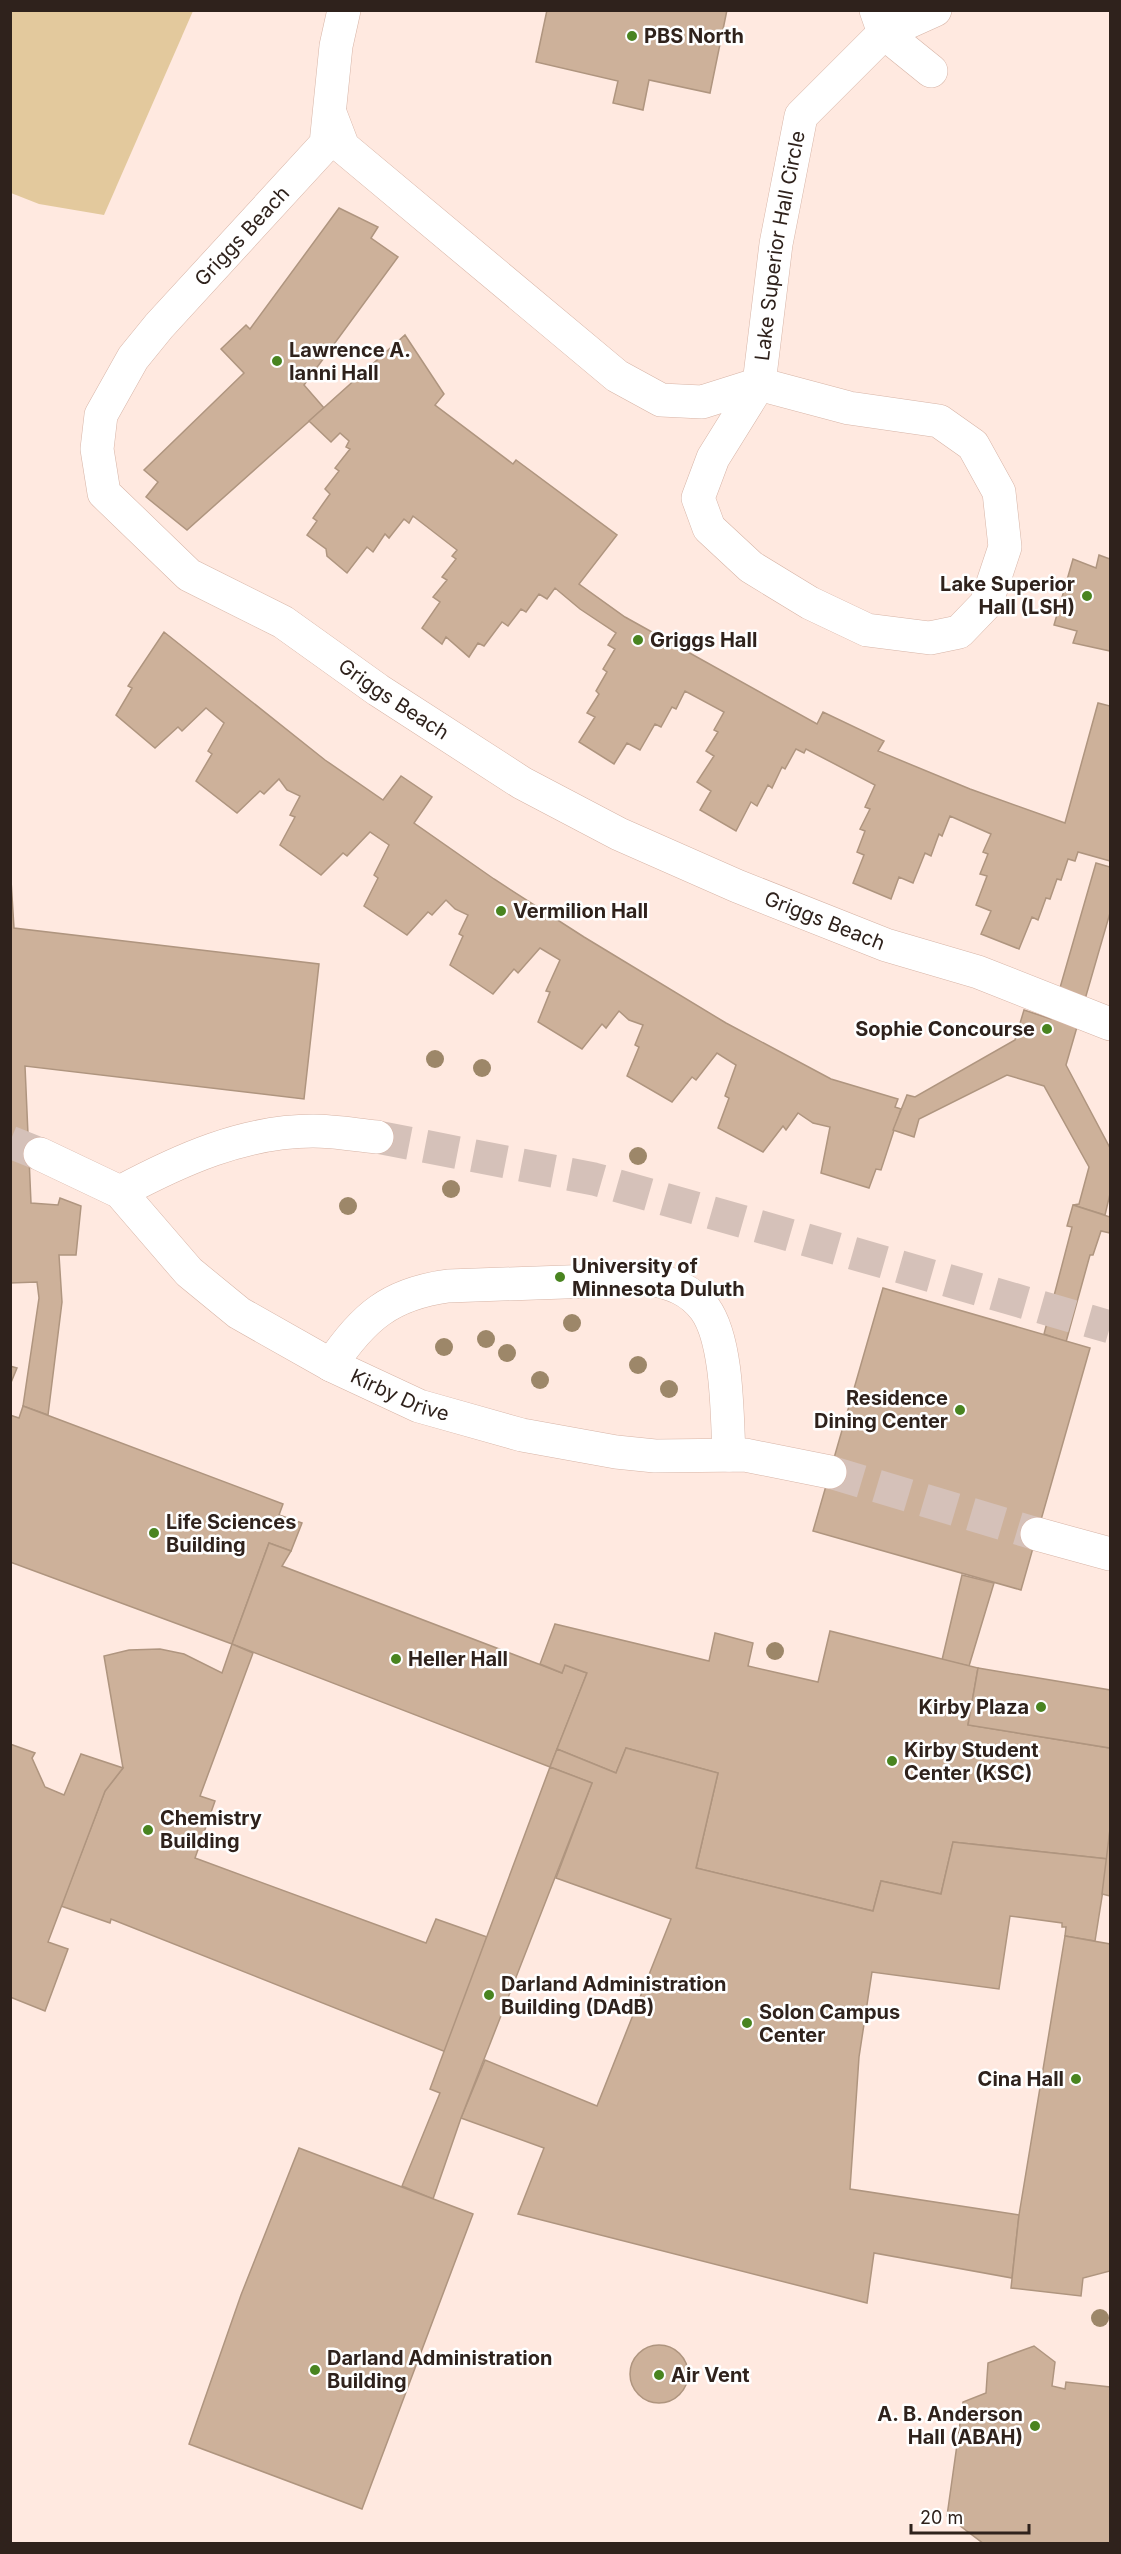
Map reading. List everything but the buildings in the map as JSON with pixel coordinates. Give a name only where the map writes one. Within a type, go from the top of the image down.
[{"type":"street","points":[[344,10],[336,46],[328,129],[343,147],[617,376],[661,400],[702,402],[759,384]]},
{"type":"street","points":[[880,22],[935,10]]},
{"type":"street","points":[[880,22],[931,71]]},
{"type":"street","name":"Lake Superior Hall Circle","points":[[759,384],[849,408],[939,421],[973,445],[999,492],[1005,547],[986,604],[959,632],[930,638],[867,630],[810,603],[751,567],[710,528],[698,498],[713,458],[759,384],[776,244],[801,116],[880,22]]},
{"type":"street","name":"Griggs Beach","points":[[328,129],[133,358],[101,416],[97,449],[104,493],[189,574],[283,622],[378,690],[522,783],[620,834],[737,886],[886,945],[978,972],[1110,1024]]},
{"type":"street","points":[[120,1192],[172,1164],[227,1144],[284,1133],[311,1131],[377,1137]]},
{"type":"street","name":"Kirby Drive","points":[[39,1154],[120,1192],[189,1272],[239,1313],[331,1365],[419,1406],[522,1435],[616,1452],[655,1456],[729,1455],[770,1458],[830,1472]]},
{"type":"street","points":[[331,1365],[366,1319],[395,1300],[422,1290],[448,1286],[650,1279],[672,1283],[690,1294],[706,1310],[718,1340],[724,1374],[729,1455]]},
{"type":"street","points":[[1037,1534],[1110,1554]]},
{"type":"shaded area","points":[[10,11],[193,11],[104,215],[39,204],[11,193]]},
{"type":"tunnel","points":[[377,1137],[594,1179],[1110,1327]]},
{"type":"tunnel","points":[[10,1142],[40,1154]]},
{"type":"tunnel","points":[[830,1472],[1037,1534]]},
{"type":"place","name":"PBS North","points":[[632,36]]},
{"type":"place","name":"Lawrence A. Ianni Hall","points":[[277,361]]},
{"type":"place","name":"Lake Superior Hall (LSH)","points":[[1087,596]]},
{"type":"place","name":"Griggs Hall","points":[[638,640]]},
{"type":"place","name":"Vermilion Hall","points":[[501,911]]},
{"type":"place","name":"Sophie Concourse","points":[[1047,1029]]},
{"type":"place","name":"University of Minnesota Duluth","points":[[560,1277]]},
{"type":"place","name":"Residence Dining Center","points":[[960,1410]]},
{"type":"place","name":"Life Sciences Building","points":[[154,1533]]},
{"type":"place","name":"Heller Hall","points":[[396,1659]]},
{"type":"place","name":"Kirby Plaza","points":[[1041,1707]]},
{"type":"place","name":"Kirby Student Center (KSC)","points":[[892,1761]]},
{"type":"place","name":"Chemistry Building","points":[[148,1830]]},
{"type":"place","name":"Darland Administration Building (DAdB)","points":[[489,1995]]},
{"type":"place","name":"Solon Campus Center","points":[[747,2023]]},
{"type":"place","name":"Cina Hall","points":[[1076,2079]]},
{"type":"place","name":"Darland Administration Building","points":[[315,2370]]},
{"type":"place","name":"Air Vent","points":[[659,2375]]},
{"type":"place","name":"A. B. Anderson Hall (ABAH)","points":[[1035,2426]]}]
